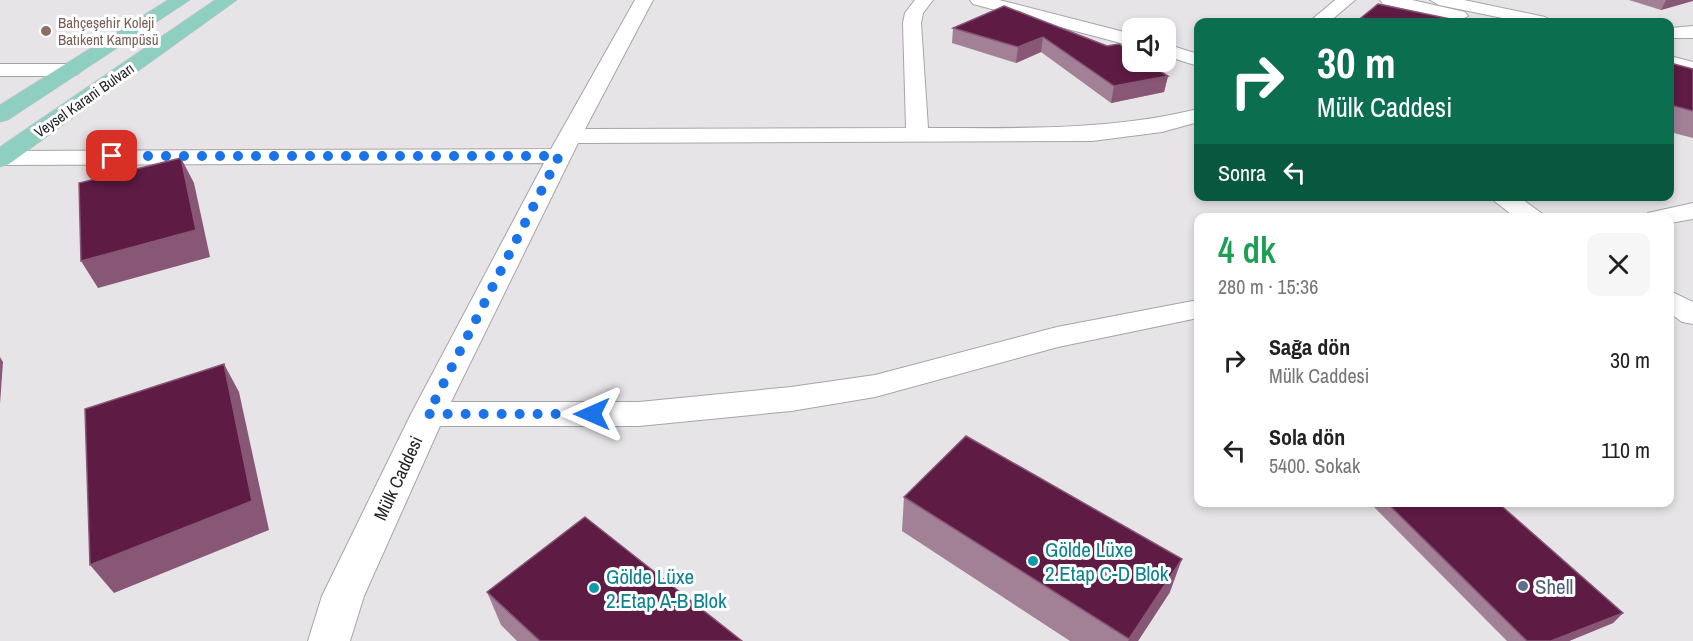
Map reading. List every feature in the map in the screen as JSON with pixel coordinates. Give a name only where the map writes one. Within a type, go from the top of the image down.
[{"type":"main road","name":"Veysel Karani Bulvarı","points":[[0,114],[181,0]]},
{"type":"main road","name":"Veysel Karani Bulvarı","points":[[1,158],[228,0]]},
{"type":"street","name":"Mülk Caddesi","points":[[329,641],[343,596],[428,414],[565,146],[644,0]]},
{"type":"street","points":[[917,135],[912,23],[914,13],[924,0]]},
{"type":"street","points":[[979,0],[1122,37]]},
{"type":"street","points":[[1323,18],[1346,0]]},
{"type":"street","points":[[1389,0],[1472,18]]},
{"type":"street","points":[[1439,0],[1526,18]]},
{"type":"street","points":[[1674,33],[1693,32]]},
{"type":"street","points":[[1674,50],[1693,54]]},
{"type":"street","points":[[1176,53],[1194,59]]},
{"type":"street","points":[[1674,63],[1693,68]]},
{"type":"street","points":[[0,70],[70,70]]},
{"type":"street","points":[[1,158],[565,146],[917,135],[1092,134],[1162,125],[1194,117]]},
{"type":"street","points":[[1508,201],[1527,213]]},
{"type":"street","points":[[1674,215],[1693,211]]},
{"type":"street","points":[[1674,303],[1693,315]]},
{"type":"street","points":[[428,414],[639,414],[790,399],[875,386],[1057,337],[1194,310]]},
{"type":"building","points":[[1378,4],[1445,18],[1361,18]]},
{"type":"building","points":[[1004,6],[1107,46],[1119,44],[1122,46],[1122,72],[1161,72],[1168,76],[1114,86],[1043,37],[1018,47],[953,28]]},
{"type":"building","points":[[1674,64],[1693,69],[1693,111],[1674,106]]},
{"type":"building","points":[[181,158],[196,230],[81,261],[79,183]]},
{"type":"building","points":[[224,364],[252,501],[90,565],[85,409]]},
{"type":"building","points":[[966,436],[1182,559],[1129,639],[904,497]]},
{"type":"building","points":[[1391,507],[1503,507],[1623,613],[1551,641],[1527,641]]},
{"type":"building","points":[[585,517],[742,641],[540,641],[487,592]]},
{"type":"place","name":"Bahçeşehir Koleji Batıkent Kampüsü","points":[[46,31]]},
{"type":"place","name":"Gölde Lüxe 2.Etap C-D Blok","points":[[1033,561]]},
{"type":"place","name":"Shell","points":[[1523,586]]},
{"type":"place","name":"Gölde Lüxe 2.Etap A-B Blok","points":[[594,588]]},
{"type":"route","points":[[112,156],[559,156],[428,414],[592,414]]}]
